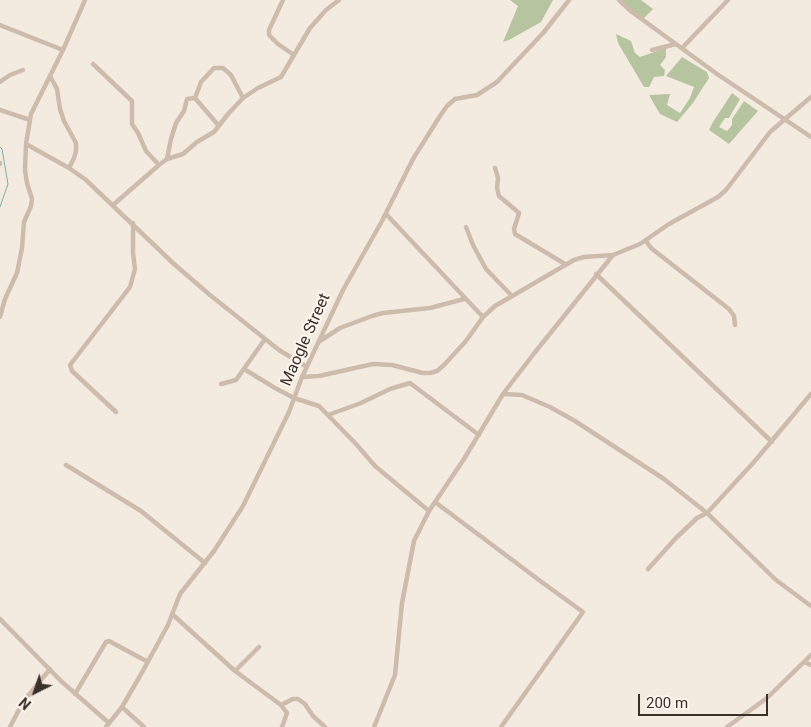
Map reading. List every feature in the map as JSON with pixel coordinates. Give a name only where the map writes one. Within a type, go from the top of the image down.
[{"type":"street","points":[[0,317],[5,299],[17,273],[22,248],[24,222],[31,206],[32,199],[27,183],[26,170],[26,144],[30,120],[35,104],[63,50],[85,0]]},
{"type":"street","points":[[283,0],[269,30],[269,35],[294,55]]},
{"type":"street","points":[[113,205],[159,164],[167,159],[183,154],[219,126],[233,107],[243,98],[258,88],[278,80],[321,15],[339,0]]},
{"type":"street","name":"Maogle Street","points":[[108,725],[122,707],[148,662],[180,594],[205,563],[243,506],[289,412],[302,377],[343,290],[386,214],[413,159],[447,106],[455,99],[485,91],[496,82],[544,32],[568,0]]},
{"type":"street","points":[[619,0],[632,12],[745,94],[811,137]]},
{"type":"street","points":[[682,48],[728,0]]},
{"type":"street","points":[[0,24],[63,50]]},
{"type":"street","points":[[652,50],[676,44]]},
{"type":"street","points":[[93,64],[132,100],[132,124],[146,151],[159,164]]},
{"type":"street","points":[[195,98],[201,82],[214,68],[220,67],[231,75],[243,98]]},
{"type":"street","points":[[0,82],[10,75],[23,70]]},
{"type":"street","points":[[50,76],[57,89],[64,122],[76,143],[76,151],[69,168]]},
{"type":"street","points":[[302,377],[319,376],[373,364],[392,365],[430,373],[444,365],[466,341],[483,317],[512,296],[565,264],[584,257],[613,255],[646,241],[669,224],[699,209],[726,190],[765,138],[811,97]]},
{"type":"street","points":[[195,98],[219,126]]},
{"type":"street","points":[[167,159],[170,139],[176,123],[184,111],[188,99],[195,98]]},
{"type":"street","points":[[0,110],[30,120]]},
{"type":"street","points":[[26,144],[69,168],[86,180],[193,281],[265,340],[307,368]]},
{"type":"street","points":[[495,168],[498,178],[497,188],[499,196],[519,213],[514,234],[565,264]]},
{"type":"street","points":[[386,214],[483,317]]},
{"type":"street","points":[[116,412],[72,371],[70,365],[130,288],[135,269],[133,223]]},
{"type":"street","points":[[466,227],[472,245],[486,268],[512,296]]},
{"type":"street","points":[[646,241],[651,248],[729,309],[734,316],[735,325]]},
{"type":"street","points":[[374,727],[395,675],[400,620],[412,549],[417,534],[429,511],[479,435],[503,394],[596,274],[613,255]]},
{"type":"street","points":[[596,274],[772,442]]},
{"type":"street","points":[[319,341],[340,328],[372,316],[430,308],[464,299]]},
{"type":"street","points":[[221,384],[236,380],[265,340]]},
{"type":"street","points":[[244,369],[294,398],[314,404],[328,415],[375,466],[429,511]]},
{"type":"street","points":[[328,415],[361,404],[390,389],[410,383],[479,435]]},
{"type":"street","points":[[503,394],[522,395],[575,421],[664,479],[707,513],[776,580],[811,606]]},
{"type":"street","points":[[648,569],[697,518],[707,513],[772,442],[811,394]]},
{"type":"street","points":[[66,465],[141,511],[205,563]]},
{"type":"street","points":[[435,502],[583,612],[501,727]]},
{"type":"street","points":[[172,614],[236,671],[281,704],[286,713],[282,727]]},
{"type":"street","points":[[0,619],[108,725]]},
{"type":"street","points":[[76,694],[106,642],[112,642],[148,662]]},
{"type":"street","points":[[236,671],[258,646]]},
{"type":"street","points":[[729,726],[767,698],[811,655]]},
{"type":"street","points":[[804,662],[811,665]]},
{"type":"street","points":[[10,727],[23,702],[50,669]]},
{"type":"street","points":[[281,704],[293,698],[298,699],[305,704],[313,716],[325,727]]},
{"type":"street","points":[[122,707],[144,727]]},
{"type":"street","points":[[729,726],[737,727]]},
{"type":"green space","points":[[510,0],[553,0],[541,22],[503,42],[518,6]]},
{"type":"green space","points":[[622,0],[641,0],[653,9],[642,20]]},
{"type":"green space","points":[[616,34],[631,41],[635,53],[640,57],[666,48],[666,57],[660,65],[665,70],[664,76],[654,77],[649,87],[644,87],[618,43]]},
{"type":"green space","points":[[682,57],[707,72],[709,78],[693,103],[677,122],[660,114],[649,95],[670,94],[667,105],[680,113],[690,98],[694,87],[666,76]]},
{"type":"green space","points":[[732,93],[740,99],[729,118],[725,118],[719,127],[727,131],[732,125],[732,119],[744,101],[758,111],[729,144],[709,130]]},
{"type":"waterway","points":[[0,147],[2,149],[8,184],[0,207]]}]
